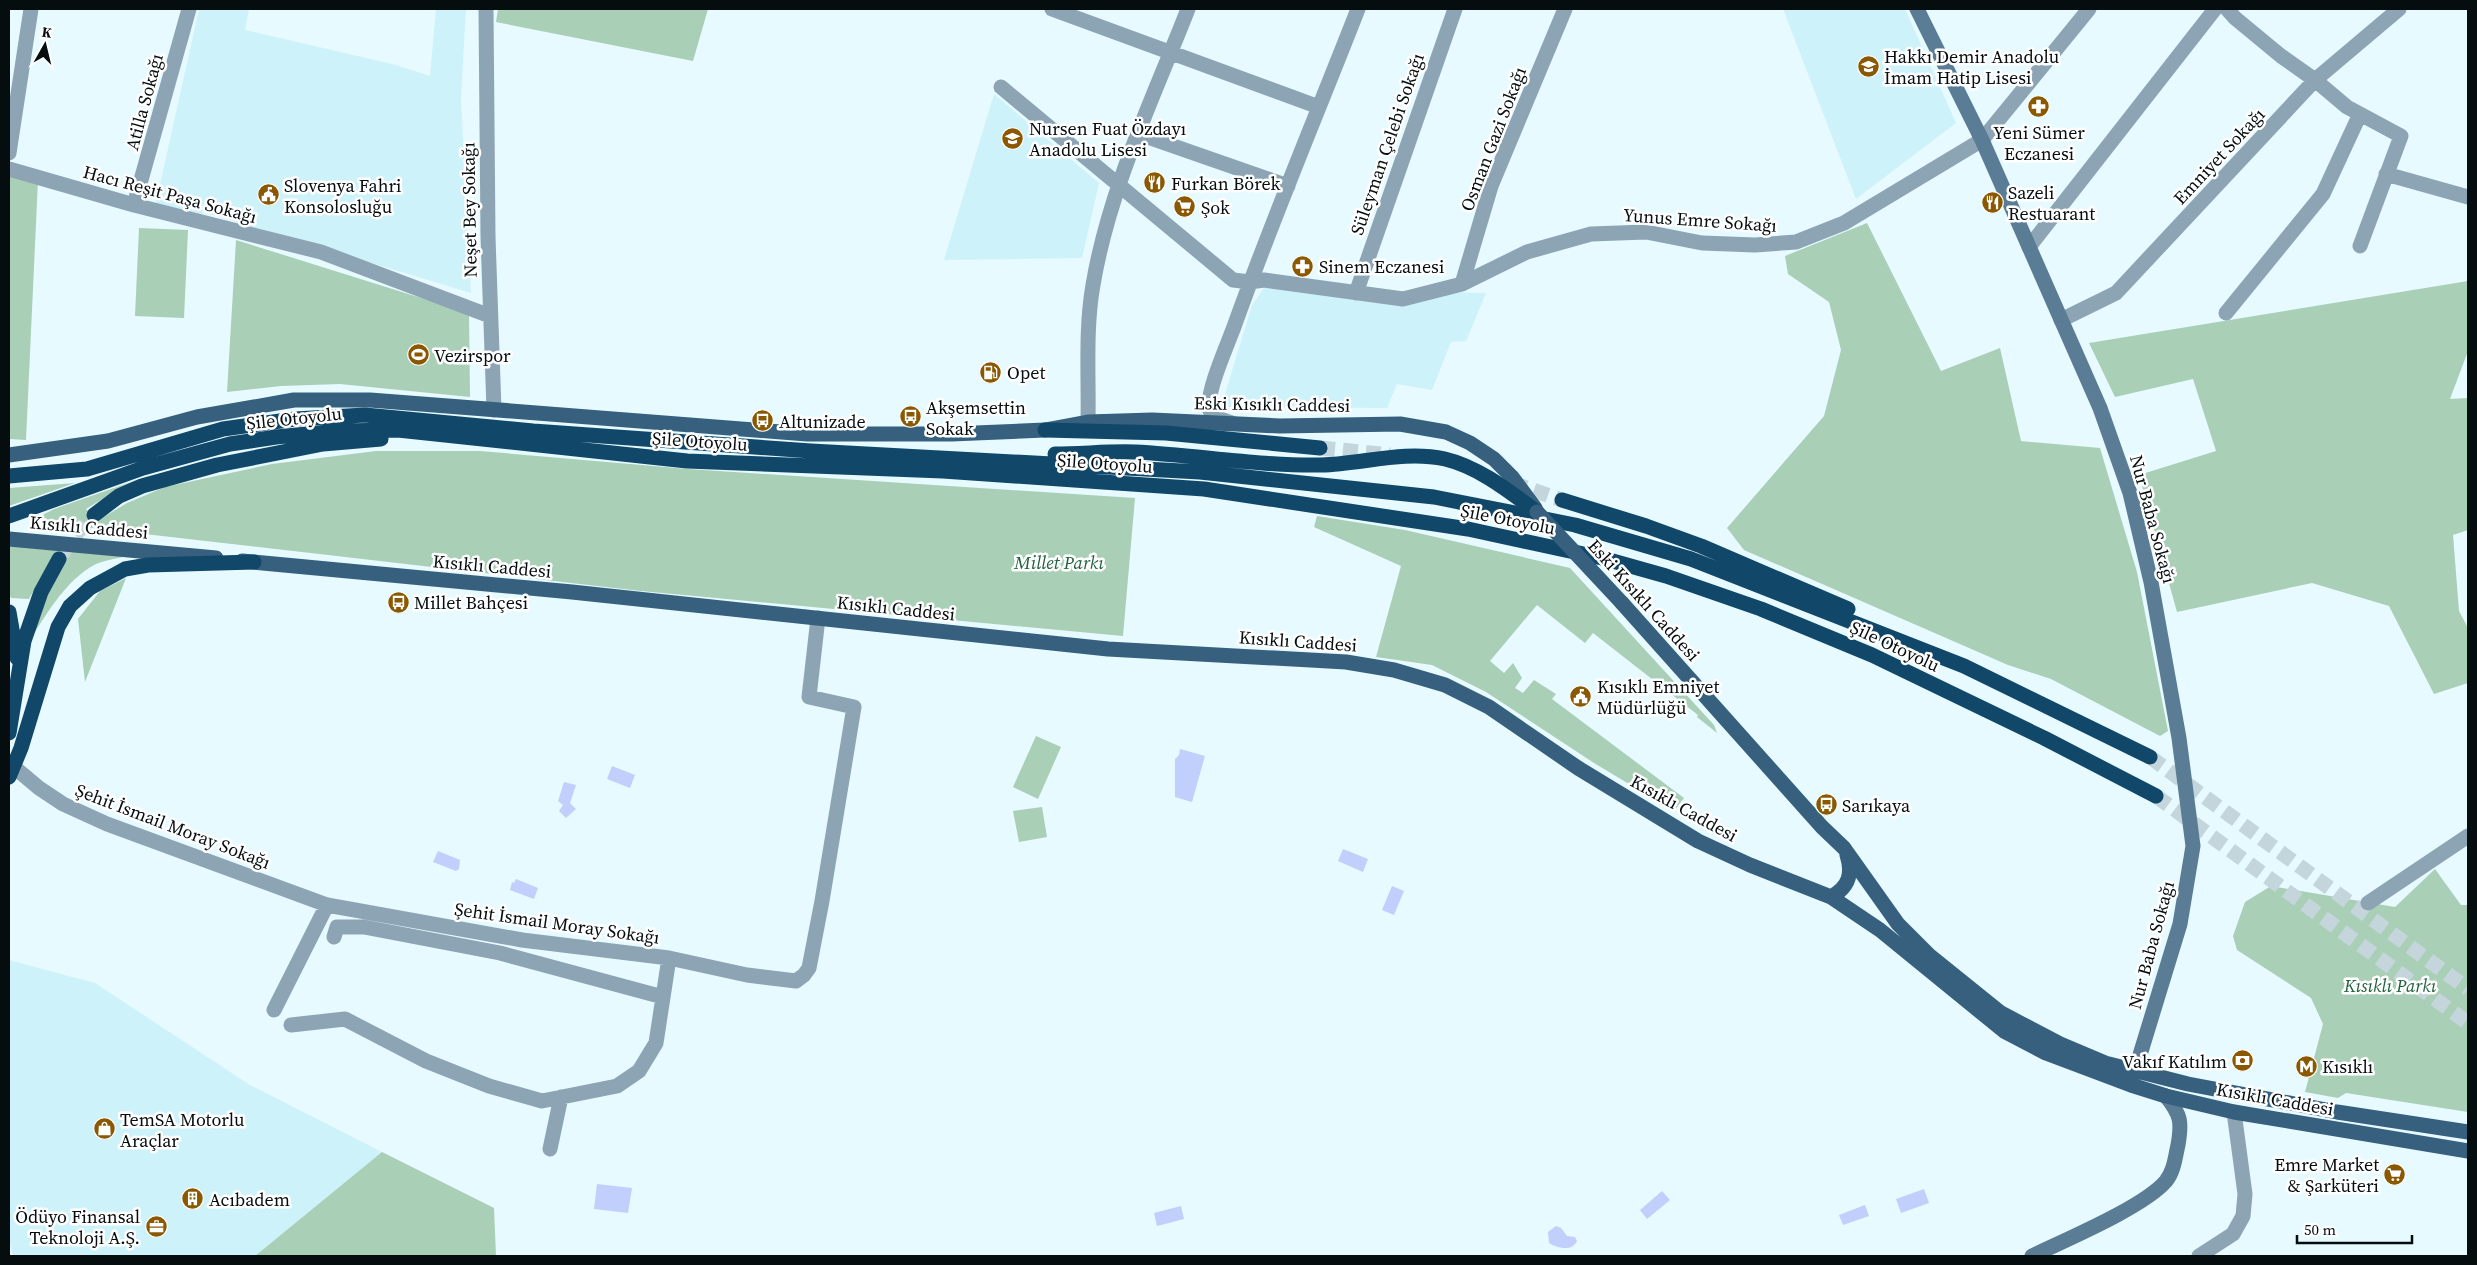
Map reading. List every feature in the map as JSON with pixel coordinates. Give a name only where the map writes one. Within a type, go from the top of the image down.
[{"type":"highway","name":"Şile Otoyolu","points":[[9,476],[87,469],[223,430],[295,419],[365,415],[533,431],[801,450],[941,456],[1200,472],[1434,497],[1575,525],[1691,559],[1964,666],[2150,757]]},
{"type":"highway","name":"Şile Otoyolu","points":[[9,516],[143,468],[230,444],[276,437],[339,431],[398,430],[457,438],[686,461],[942,471],[1204,489],[1468,529],[1602,558],[1666,576],[1761,609],[1880,659],[2044,738],[2156,796]]},
{"type":"highway","points":[[1044,430],[1166,433],[1320,448]]},
{"type":"highway","points":[[94,515],[119,496],[142,486],[265,454],[323,444],[388,438],[457,438]]},
{"type":"highway","points":[[941,456],[1134,452],[1321,465],[1405,455],[1423,455],[1468,467],[1507,490],[1537,512]]},
{"type":"highway","points":[[1562,500],[1646,526],[1701,546],[1841,606],[1964,666]]},
{"type":"highway","points":[[9,733],[24,641],[41,592],[58,560]]},
{"type":"highway","points":[[11,772],[58,627],[70,606],[90,588],[125,569],[148,565],[254,562]]},
{"type":"highway","points":[[9,612],[17,660],[16,686]]},
{"type":"main road","name":"Nur Baba Sokağı","points":[[1917,9],[1982,140],[2100,408],[2130,493],[2151,582],[2179,738],[2193,846],[2180,924],[2131,1085]]},
{"type":"main road","name":"Eski Kısıklı Caddesi","points":[[9,455],[81,446],[197,417],[294,400],[370,400],[807,434],[951,434],[1044,430],[1088,422],[1152,420],[1280,426],[1400,424],[1446,432],[1470,443],[1494,459],[1512,478],[1537,512],[1622,602],[1822,827],[1845,850],[1898,924],[1929,955],[2001,1013],[2060,1044],[2105,1063],[2134,1070]]},
{"type":"main road","name":"Kısıklı Caddesi","points":[[9,539],[572,592],[1108,649],[1346,662],[1394,670],[1445,684],[1489,707],[1578,768],[1698,841],[1750,865],[1831,897],[1880,930],[2004,1031],[2046,1053],[2166,1096],[2234,1112],[2468,1152]]},
{"type":"main road","points":[[1831,897],[1840,892],[1849,881],[1851,868],[1845,850]]},
{"type":"main road","name":"Kısıklı Caddesi","points":[[2134,1070],[2197,1086],[2337,1112],[2468,1132]]},
{"type":"main road","points":[[2032,1256],[2142,1200],[2166,1182],[2174,1167],[2181,1124],[2176,1109],[2166,1096]]},
{"type":"street","points":[[9,153],[31,9]]},
{"type":"street","name":"Atilla Sokağı","points":[[134,205],[189,9]]},
{"type":"street","name":"Neşet Bey Sokağı","points":[[486,9],[490,316],[494,410]]},
{"type":"street","points":[[1052,9],[1319,107]]},
{"type":"street","points":[[1088,422],[1092,287],[1103,239],[1118,186],[1188,9]]},
{"type":"street","points":[[1235,424],[1214,416],[1209,406],[1213,386],[1250,282],[1357,11],[1341,9]]},
{"type":"street","name":"Süleyman Çelebi Sokağı","points":[[1356,293],[1455,9]]},
{"type":"street","name":"Osman Gazi Sokağı","points":[[1462,284],[1491,186],[1565,9]]},
{"type":"street","name":"Yunus Emre Sokağı","points":[[1001,87],[1233,280],[1250,282],[1264,280],[1403,299],[1462,284],[1527,252],[1591,234],[1646,232],[1702,242],[1755,245],[1796,242],[1844,223],[1982,140],[2089,9]]},
{"type":"street","points":[[2029,247],[2215,9]]},
{"type":"street","name":"Emniyet Sokağı","points":[[2061,320],[2116,293],[2315,80],[2399,9]]},
{"type":"street","points":[[2236,12],[2281,56],[2315,80],[2347,107],[2400,136],[2360,246]]},
{"type":"street","points":[[2226,313],[2323,194],[2360,114]]},
{"type":"street","points":[[1139,134],[1288,186]]},
{"type":"street","name":"Hacı Reşit Paşa Sokağı","points":[[9,169],[134,205],[321,252],[490,316]]},
{"type":"street","points":[[2386,174],[2468,197]]},
{"type":"street","name":"Şehit İsmail Moray Sokağı","points":[[11,772],[63,804],[107,824],[327,905],[522,940],[669,958],[747,976],[796,981],[804,976],[809,968],[854,708],[809,696],[818,618]]},
{"type":"street","points":[[2368,903],[2468,836]]},
{"type":"street","points":[[274,1010],[327,905]]},
{"type":"street","points":[[334,937],[336,927],[364,927],[500,953],[663,997]]},
{"type":"street","points":[[291,1025],[345,1018],[426,1062],[489,1086],[542,1101],[616,1086],[639,1072],[656,1043],[669,958]]},
{"type":"street","points":[[550,1149],[561,1097]]},
{"type":"street","points":[[2199,1256],[2233,1234],[2244,1216],[2246,1194],[2234,1112]]},
{"type":"shaded area","points":[[199,9],[249,9],[245,30],[396,65],[430,76],[436,9],[466,9],[461,99],[471,293],[203,212],[201,217],[155,207]]},
{"type":"shaded area","name":"Hakkı Demir Anadolu İmam Hatip Lisesi","points":[[1783,9],[1905,9],[1956,123],[1856,199]]},
{"type":"shaded area","name":"Nursen Fuat Özdayı Anadolu Lisesi","points":[[994,94],[1099,183],[1082,258],[944,260]]},
{"type":"shaded area","points":[[1264,288],[1486,293],[1466,341],[1451,342],[1432,390],[1397,384],[1387,408],[1221,407],[1252,305]]},
{"type":"shaded area","points":[[9,960],[95,983],[250,1085],[382,1152],[255,1256],[13,1256],[9,1239]]},
{"type":"green space","points":[[498,9],[708,9],[693,61],[496,22]]},
{"type":"green space","points":[[9,172],[38,180],[26,440],[9,439]]},
{"type":"green space","points":[[1867,223],[1941,371],[2000,348],[2021,441],[2100,448],[2137,572],[2168,731],[2160,736],[2051,679],[2008,665],[1744,550],[1727,528],[1824,416],[1841,350],[1829,302],[1788,274],[1785,256]]},
{"type":"green space","points":[[139,228],[188,230],[184,318],[135,316]]},
{"type":"green space","points":[[236,240],[469,313],[470,397],[340,384],[281,386],[227,392]]},
{"type":"green space","points":[[2468,281],[2468,351],[2450,399],[2468,398],[2468,530],[2453,535],[2459,611],[2468,628],[2468,683],[2434,694],[2389,606],[2312,583],[2177,612],[2139,475],[2216,451],[2193,379],[2115,397],[2089,343]]},
{"type":"green space","name":"Millet Parkı","points":[[376,451],[480,451],[688,469],[1135,498],[1123,636],[641,591],[31,521],[54,509],[151,475],[109,495],[86,509],[97,521],[127,503],[165,487],[272,464]]},
{"type":"green space","points":[[75,483],[9,506],[9,488]]},
{"type":"green space","points":[[1317,516],[1405,530],[1570,568],[1714,725],[1717,733],[1697,717],[1698,715],[1593,633],[1585,643],[1537,605],[1490,661],[1504,673],[1513,663],[1522,678],[1515,688],[1523,693],[1534,680],[1556,694],[1552,699],[1684,798],[1674,811],[1594,763],[1486,692],[1432,665],[1376,657],[1401,566],[1314,527]]},
{"type":"green space","points":[[9,546],[131,555],[98,563],[84,571],[59,596],[33,635],[53,555],[29,599],[11,598],[9,594]]},
{"type":"green space","points":[[126,578],[85,682],[78,619],[100,591]]},
{"type":"green space","points":[[1036,736],[1061,747],[1038,799],[1013,787]]},
{"type":"green space","points":[[1042,807],[1047,837],[1019,842],[1013,811]]},
{"type":"green space","name":"Kısıklı Parkı","points":[[2435,869],[2461,905],[2468,905],[2468,1112],[2346,1093],[2338,1098],[2305,1092],[2323,1024],[2311,998],[2237,950],[2233,936],[2245,902],[2271,886],[2395,907]]},
{"type":"green space","points":[[382,1152],[494,1208],[496,1256],[255,1256]]},
{"type":"water","points":[[1180,749],[1205,756],[1192,802],[1175,797],[1175,759],[1179,755]]},
{"type":"water","points":[[612,766],[635,775],[630,788],[607,779]]},
{"type":"water","points":[[564,782],[576,785],[570,803],[576,809],[566,818],[559,811],[563,805],[558,801]]},
{"type":"water","points":[[1343,849],[1368,859],[1363,872],[1338,861]]},
{"type":"water","points":[[438,851],[460,860],[459,869],[456,871],[433,862]]},
{"type":"water","points":[[516,879],[538,888],[534,899],[510,890],[512,882],[514,883]]},
{"type":"water","points":[[1392,886],[1404,891],[1394,915],[1382,910]]},
{"type":"water","points":[[597,1184],[632,1188],[628,1213],[594,1209]]},
{"type":"water","points":[[1924,1189],[1929,1203],[1901,1213],[1896,1199]]},
{"type":"water","points":[[1662,1191],[1670,1200],[1647,1219],[1640,1210]]},
{"type":"water","points":[[1865,1205],[1869,1216],[1843,1225],[1839,1215]]},
{"type":"water","points":[[1181,1206],[1184,1219],[1157,1226],[1154,1213]]},
{"type":"water","points":[[1556,1226],[1561,1228],[1567,1236],[1575,1237],[1577,1241],[1572,1247],[1564,1248],[1549,1243],[1548,1232]]},
{"type":"tunnel","points":[[1320,448],[1390,455]]},
{"type":"tunnel","points":[[1512,483],[1562,500]]},
{"type":"tunnel","points":[[62,554],[74,536],[94,515]]},
{"type":"tunnel","points":[[2150,757],[2468,989]]},
{"type":"tunnel","points":[[2156,796],[2468,1023]]},
{"type":"place","name":"Hakkı Demir Anadolu İmam Hatip Lisesi","points":[[1868,66]]},
{"type":"place","name":"Yeni Sümer Eczanesi","points":[[2039,107]]},
{"type":"place","name":"Nursen Fuat Özdayı Anadolu Lisesi","points":[[1013,138]]},
{"type":"place","name":"Furkan Börek","points":[[1155,183]]},
{"type":"place","name":"Slovenya Fahri Konsolosluğu","points":[[268,195]]},
{"type":"place","name":"Sazeli Restuarant","points":[[1992,202]]},
{"type":"place","name":"Şok","points":[[1185,207]]},
{"type":"place","name":"Sinem Eczanesi","points":[[1303,266]]},
{"type":"place","name":"Vezirspor","points":[[418,355]]},
{"type":"place","name":"Opet","points":[[991,372]]},
{"type":"place","name":"Akşemsettin Sokak","points":[[910,417]]},
{"type":"place","name":"Altunizade","points":[[763,421]]},
{"type":"place","name":"Millet Bahçesi","points":[[398,602]]},
{"type":"place","name":"Kısıklı Emniyet Müdürlüğü","points":[[1581,696]]},
{"type":"place","name":"Sarıkaya","points":[[1826,805]]},
{"type":"place","name":"Vakıf Katılım","points":[[2243,1061]]},
{"type":"place","name":"Kısıklı","points":[[2306,1066]]},
{"type":"place","name":"TemSA Motorlu Araçlar","points":[[104,1129]]},
{"type":"place","name":"Emre Market & Şarküteri","points":[[2395,1174]]},
{"type":"place","name":"Acıbadem","points":[[193,1199]]},
{"type":"place","name":"Ödüyo Finansal Teknoloji A.Ş.","points":[[156,1226]]}]
